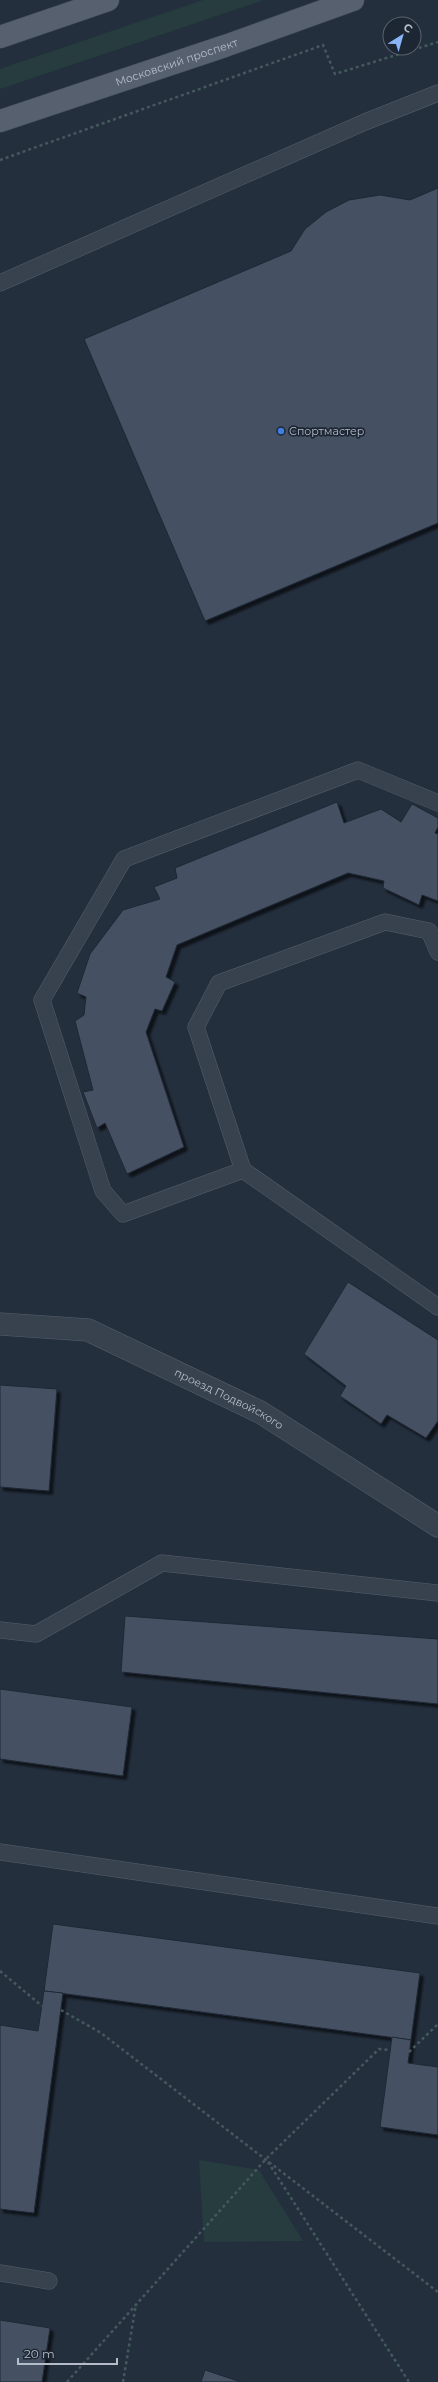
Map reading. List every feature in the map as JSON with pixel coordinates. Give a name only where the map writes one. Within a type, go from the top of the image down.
[{"type":"main road","points":[[0,37],[108,0]]},
{"type":"main road","name":"Московский проспект","points":[[0,121],[225,46],[353,0]]},
{"type":"street","name":"проезд Подвойского","points":[[0,1324],[88,1330],[260,1412],[438,1526]]},
{"type":"lane","points":[[0,283],[365,122],[438,93]]},
{"type":"lane","points":[[243,1170],[123,1214],[103,1191],[42,1000],[124,859],[358,770],[438,803]]},
{"type":"lane","points":[[438,952],[428,931],[385,922],[219,983],[196,1027],[243,1170],[438,1307]]},
{"type":"lane","points":[[0,1630],[36,1634],[162,1563],[438,1593]]},
{"type":"lane","points":[[0,1852],[438,1916]]},
{"type":"lane","points":[[0,2273],[50,2281]]},
{"type":"path","points":[[0,160],[323,45],[335,74],[438,42]]},
{"type":"path","points":[[0,1971],[42,2006]]},
{"type":"path","points":[[61,2010],[101,2033],[438,2292]]},
{"type":"path","points":[[409,2052],[438,2024]]},
{"type":"path","points":[[67,2382],[266,2160],[378,2049],[390,2050]]},
{"type":"path","points":[[266,2160],[410,2382]]},
{"type":"path","points":[[123,2382],[136,2304]]},
{"type":"green space","points":[[203,0],[264,0],[0,89],[0,69]]},
{"type":"green space","points":[[199,2160],[259,2170],[303,2241],[204,2242]]},
{"type":"building","name":"Спортмастер","points":[[438,188],[438,523],[205,621],[84,339],[291,251],[305,229],[326,212],[349,200],[380,195],[410,200]]},
{"type":"building","points":[[337,802],[344,823],[381,809],[401,822],[412,804],[438,818],[438,827],[435,833],[438,834],[438,901],[422,895],[419,905],[383,888],[384,881],[348,873],[177,945],[166,977],[175,982],[162,1011],[155,1009],[146,1032],[184,1147],[127,1174],[105,1123],[97,1128],[83,1092],[93,1090],[75,1021],[84,1015],[86,997],[77,993],[90,954],[123,910],[160,899],[154,887],[177,878],[175,868]]},
{"type":"building","points":[[348,1282],[438,1340],[438,1421],[426,1438],[387,1415],[381,1424],[340,1396],[346,1386],[304,1354]]},
{"type":"building","points":[[0,1385],[57,1389],[49,1491],[0,1487]]},
{"type":"building","points":[[125,1616],[438,1639],[438,1704],[121,1672]]},
{"type":"building","points":[[0,1689],[132,1707],[123,1776],[0,1759]]},
{"type":"building","points":[[53,1924],[420,1973],[411,2040],[44,1991]]},
{"type":"building","points":[[44,1991],[63,1993],[34,2213],[0,2209],[0,2025],[38,2031]]},
{"type":"building","points":[[392,2037],[411,2040],[408,2063],[438,2067],[438,2135],[380,2127]]},
{"type":"building","points":[[0,2320],[50,2328],[42,2382],[0,2382]]},
{"type":"building","points":[[205,2370],[241,2382],[201,2382]]},
{"type":"place","name":"Спортмастер","points":[[281,431]]}]
